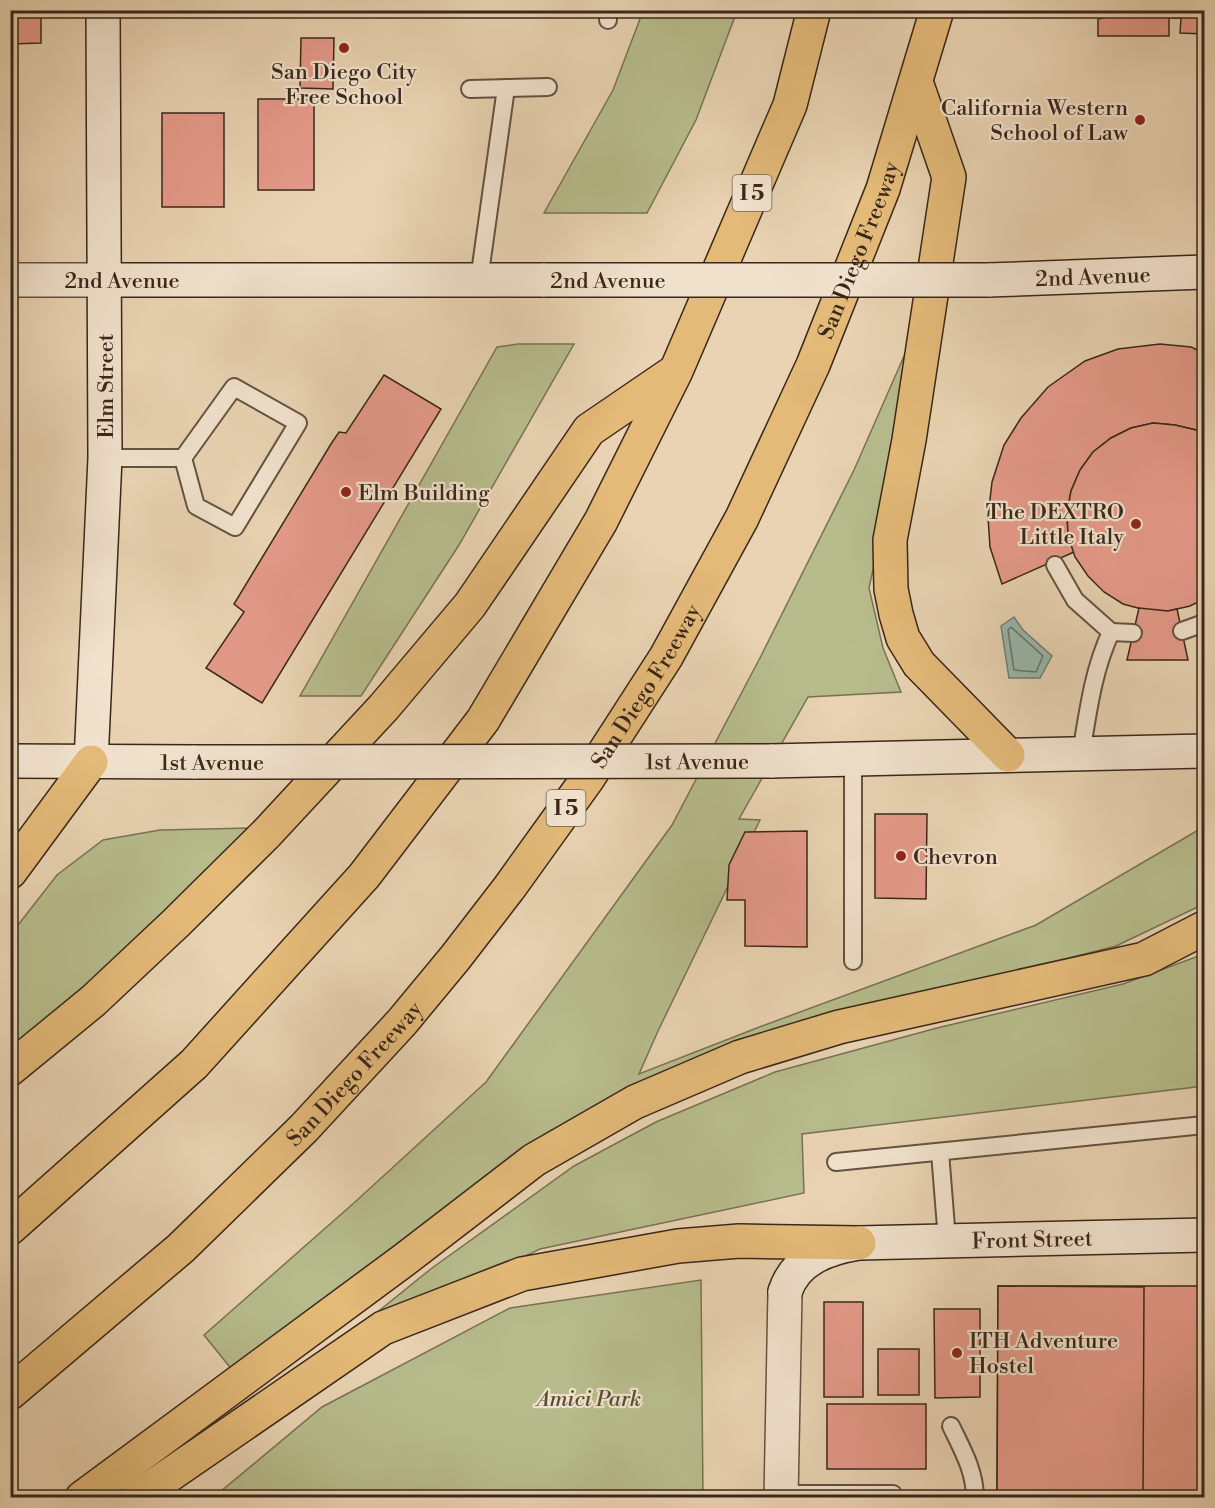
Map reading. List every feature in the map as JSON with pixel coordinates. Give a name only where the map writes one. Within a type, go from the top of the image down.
[{"type":"highway","name":"I 5","points":[[10,1228],[194,1064],[364,876],[483,720],[601,521],[676,371],[790,105],[814,10]]},
{"type":"highway","name":"San Diego Freeway","points":[[10,1393],[182,1248],[311,1119],[402,1022],[455,958],[509,888],[588,778],[666,657],[742,519],[813,365],[883,189],[937,10]]},
{"type":"highway","points":[[916,82],[949,177],[909,440],[890,540],[891,589],[903,638],[919,664],[1008,755]]},
{"type":"highway","points":[[10,1069],[93,1001],[177,923],[266,834],[384,707],[470,605],[589,430],[676,371]]},
{"type":"highway","points":[[10,872],[91,762]]},
{"type":"highway","points":[[81,1497],[404,1260],[534,1160],[635,1102],[741,1057],[839,1027],[1144,959],[1204,928]]},
{"type":"highway","points":[[136,1497],[383,1328],[522,1274],[678,1246],[739,1241],[859,1243]]},
{"type":"main road","name":"Elm Street","points":[[91,762],[105,458],[103,10]]},
{"type":"main road","name":"2nd Avenue","points":[[10,280],[988,280],[1204,272]]},
{"type":"main road","name":"1st Avenue","points":[[10,761],[770,760],[1204,751]]},
{"type":"main road","name":"Front Street","points":[[782,1496],[785,1292],[789,1279],[804,1264],[826,1250],[859,1243],[1204,1235]]},
{"type":"lane","points":[[470,89],[548,87]]},
{"type":"lane","points":[[479,280],[506,88]]},
{"type":"lane","points":[[234,387],[298,423],[236,527],[196,506],[183,458],[234,387]]},
{"type":"lane","points":[[105,458],[183,458]]},
{"type":"lane","points":[[1055,565],[1075,600],[1111,632],[1133,633]]},
{"type":"lane","points":[[1182,631],[1204,623]]},
{"type":"lane","points":[[1082,754],[1091,691],[1103,648],[1111,632]]},
{"type":"lane","points":[[853,759],[853,961]]},
{"type":"lane","points":[[836,1162],[1204,1125]]},
{"type":"lane","points":[[940,1152],[947,1240]]},
{"type":"lane","points":[[951,1426],[969,1465],[975,1486],[975,1497]]},
{"type":"lane","points":[[782,1496],[893,1494]]},
{"type":"green space","points":[[643,11],[737,11],[696,120],[647,213],[544,213],[613,90]]},
{"type":"green space","points":[[518,344],[574,344],[459,545],[361,696],[300,696],[497,347]]},
{"type":"green space","points":[[908,347],[921,349],[869,588],[883,648],[901,692],[808,697],[739,819],[760,820],[639,1074],[1036,925],[1204,828],[1204,904],[1116,946],[763,1037],[637,1087],[398,1243],[233,1371],[204,1335],[355,1202],[486,1082],[672,825],[762,654],[854,470]]},
{"type":"green space","points":[[250,828],[127,950],[11,1049],[11,934],[57,875],[103,840],[160,830]]},
{"type":"green space","points":[[1204,954],[1204,1086],[802,1134],[804,1193],[540,1249],[334,1347],[432,1268],[574,1166],[656,1122],[775,1072],[937,1028],[1123,984]]},
{"type":"green space","name":"Amici Park","points":[[701,1280],[703,1497],[214,1497],[322,1407],[510,1308]]},
{"type":"water","points":[[1014,617],[1023,630],[1052,656],[1040,678],[1009,678],[1001,626]]},
{"type":"building","points":[[10,10],[41,10],[41,43],[10,44]]},
{"type":"building","points":[[1112,10],[1204,10],[1204,34],[1180,33],[1181,18],[1169,18],[1169,36],[1098,36],[1098,19],[1111,16]]},
{"type":"building","points":[[301,38],[334,38],[333,89],[300,88]]},
{"type":"building","points":[[258,99],[314,99],[314,190],[258,190]]},
{"type":"building","points":[[162,113],[224,113],[224,207],[162,207]]},
{"type":"building","points":[[1160,344],[1191,347],[1204,353],[1204,435],[1196,430],[1175,425],[1153,423],[1131,428],[1111,438],[1093,452],[1080,470],[1071,491],[1067,513],[1068,535],[1074,552],[1002,584],[990,547],[988,517],[992,482],[1004,445],[1021,418],[1048,387],[1085,361],[1118,349]]},
{"type":"building","points":[[10,368],[16,368],[16,678],[10,678]]},
{"type":"building","name":"Elm Building","points":[[384,375],[441,409],[262,703],[206,668],[244,612],[234,604],[331,444],[339,432],[346,433]]},
{"type":"building","name":"The DEXTRO Little Italy","points":[[1153,423],[1175,425],[1196,430],[1204,435],[1204,599],[1190,606],[1168,611],[1145,610],[1123,604],[1104,592],[1088,576],[1075,557],[1068,535],[1067,513],[1071,491],[1080,470],[1093,452],[1111,438],[1131,428]]},
{"type":"building","points":[[1139,608],[1168,611],[1177,609],[1188,660],[1127,660]]},
{"type":"building","name":"Chevron","points":[[875,814],[927,814],[926,899],[875,898]]},
{"type":"building","points":[[807,831],[807,947],[745,946],[745,900],[727,900],[729,865],[745,832]]},
{"type":"building","points":[[998,1286],[1204,1286],[1204,1498],[997,1498]]},
{"type":"building","points":[[998,1286],[1144,1287],[1143,1498],[997,1498]]},
{"type":"building","points":[[824,1302],[863,1302],[863,1397],[824,1397]]},
{"type":"building","name":"ITH Adventure Hostel","points":[[934,1309],[980,1309],[980,1397],[935,1398]]},
{"type":"building","points":[[878,1349],[919,1349],[919,1395],[878,1395]]},
{"type":"building","points":[[827,1404],[926,1404],[926,1469],[827,1469]]},
{"type":"place","name":"San Diego City Free School","points":[[344,48]]},
{"type":"place","name":"California Western School of Law","points":[[1140,120]]},
{"type":"place","name":"Elm Building","points":[[346,492]]},
{"type":"place","name":"The DEXTRO Little Italy","points":[[1136,524]]},
{"type":"place","name":"Chevron","points":[[901,856]]},
{"type":"place","name":"ITH Adventure Hostel","points":[[957,1353]]}]
